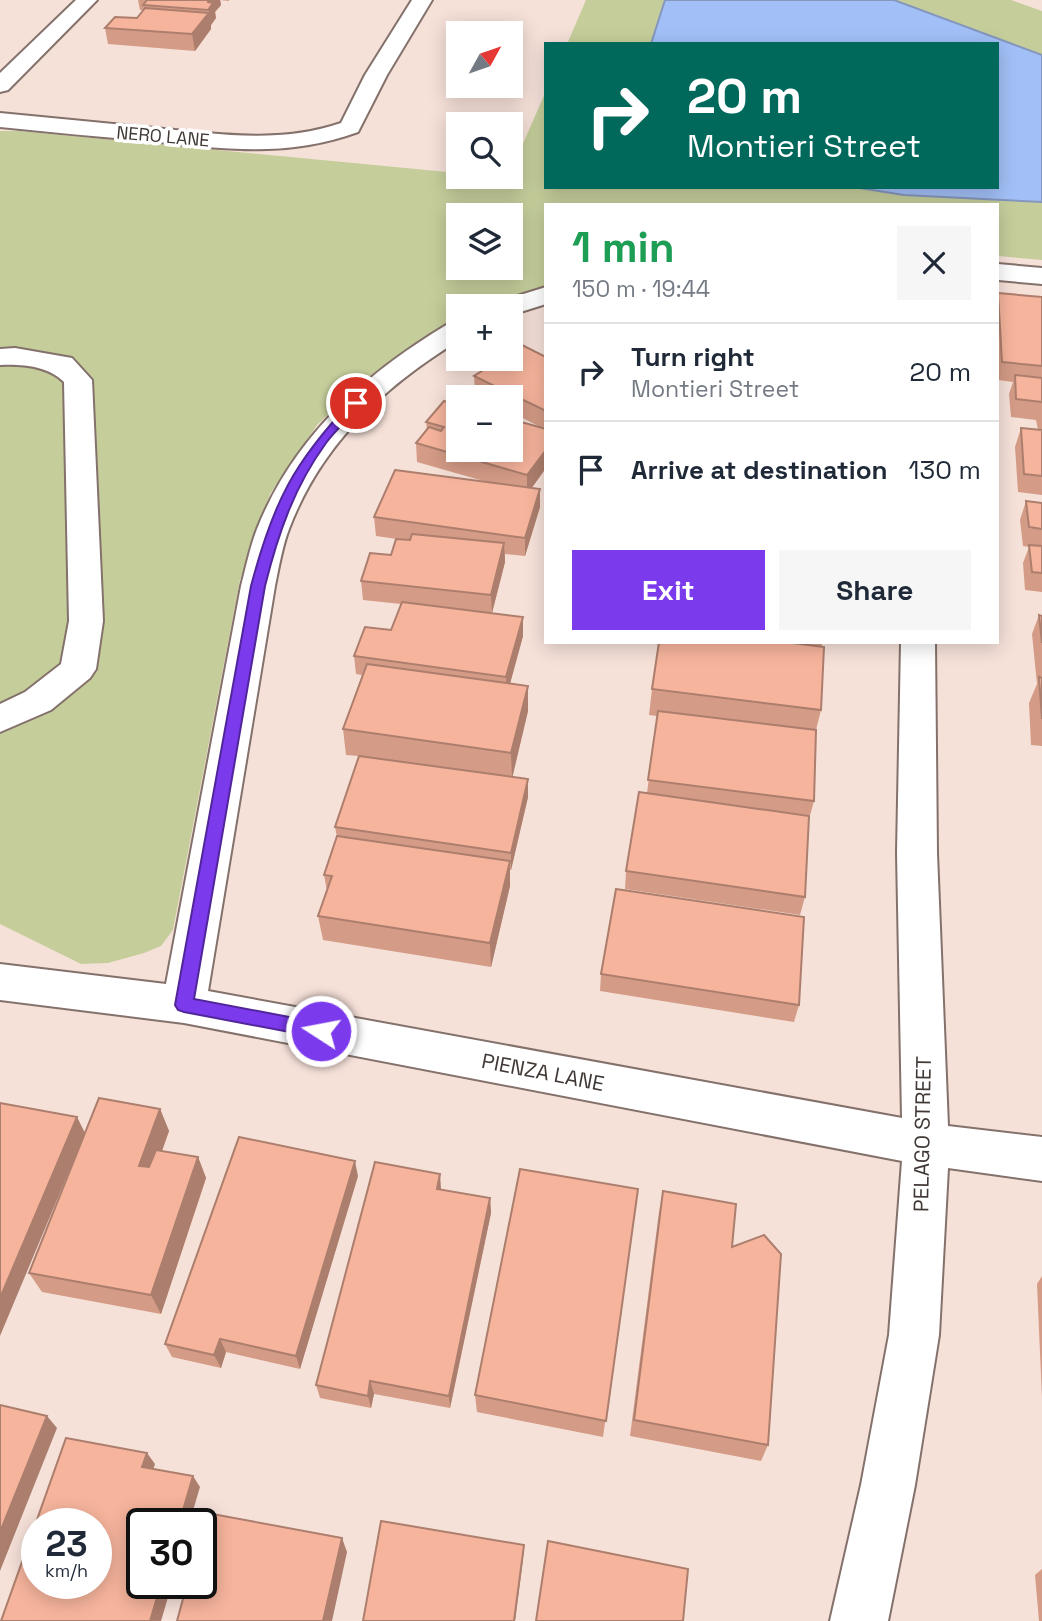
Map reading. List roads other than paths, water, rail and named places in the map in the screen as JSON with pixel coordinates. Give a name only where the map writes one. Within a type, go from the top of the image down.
[{"type":"street","points":[[0,85],[87,0]]},
{"type":"street","name":"NERO LANE","points":[[0,120],[201,140],[283,144],[326,136],[350,127],[376,75],[422,0]]},
{"type":"street","points":[[999,272],[1042,276]]},
{"type":"street","points":[[523,303],[544,296]]},
{"type":"street","points":[[184,1005],[258,586],[273,529],[294,482],[322,439],[356,403],[391,373],[446,339]]},
{"type":"street","points":[[0,357],[15,356],[62,364],[78,380],[86,621],[78,669],[38,701],[0,719]]},
{"type":"street","name":"PELAGO STREET","points":[[859,1621],[888,1485],[914,1335],[926,1144],[917,853],[918,644]]},
{"type":"street","name":"PIENZA LANE","points":[[0,962],[43,986]]},
{"type":"street","name":"PIENZA LANE","points":[[0,982],[184,1005],[926,1144],[1042,1159]]},
{"type":"water","points":[[665,0],[894,0],[1042,55],[1042,202],[904,195],[866,189],[999,189],[999,42],[652,42]]}]
